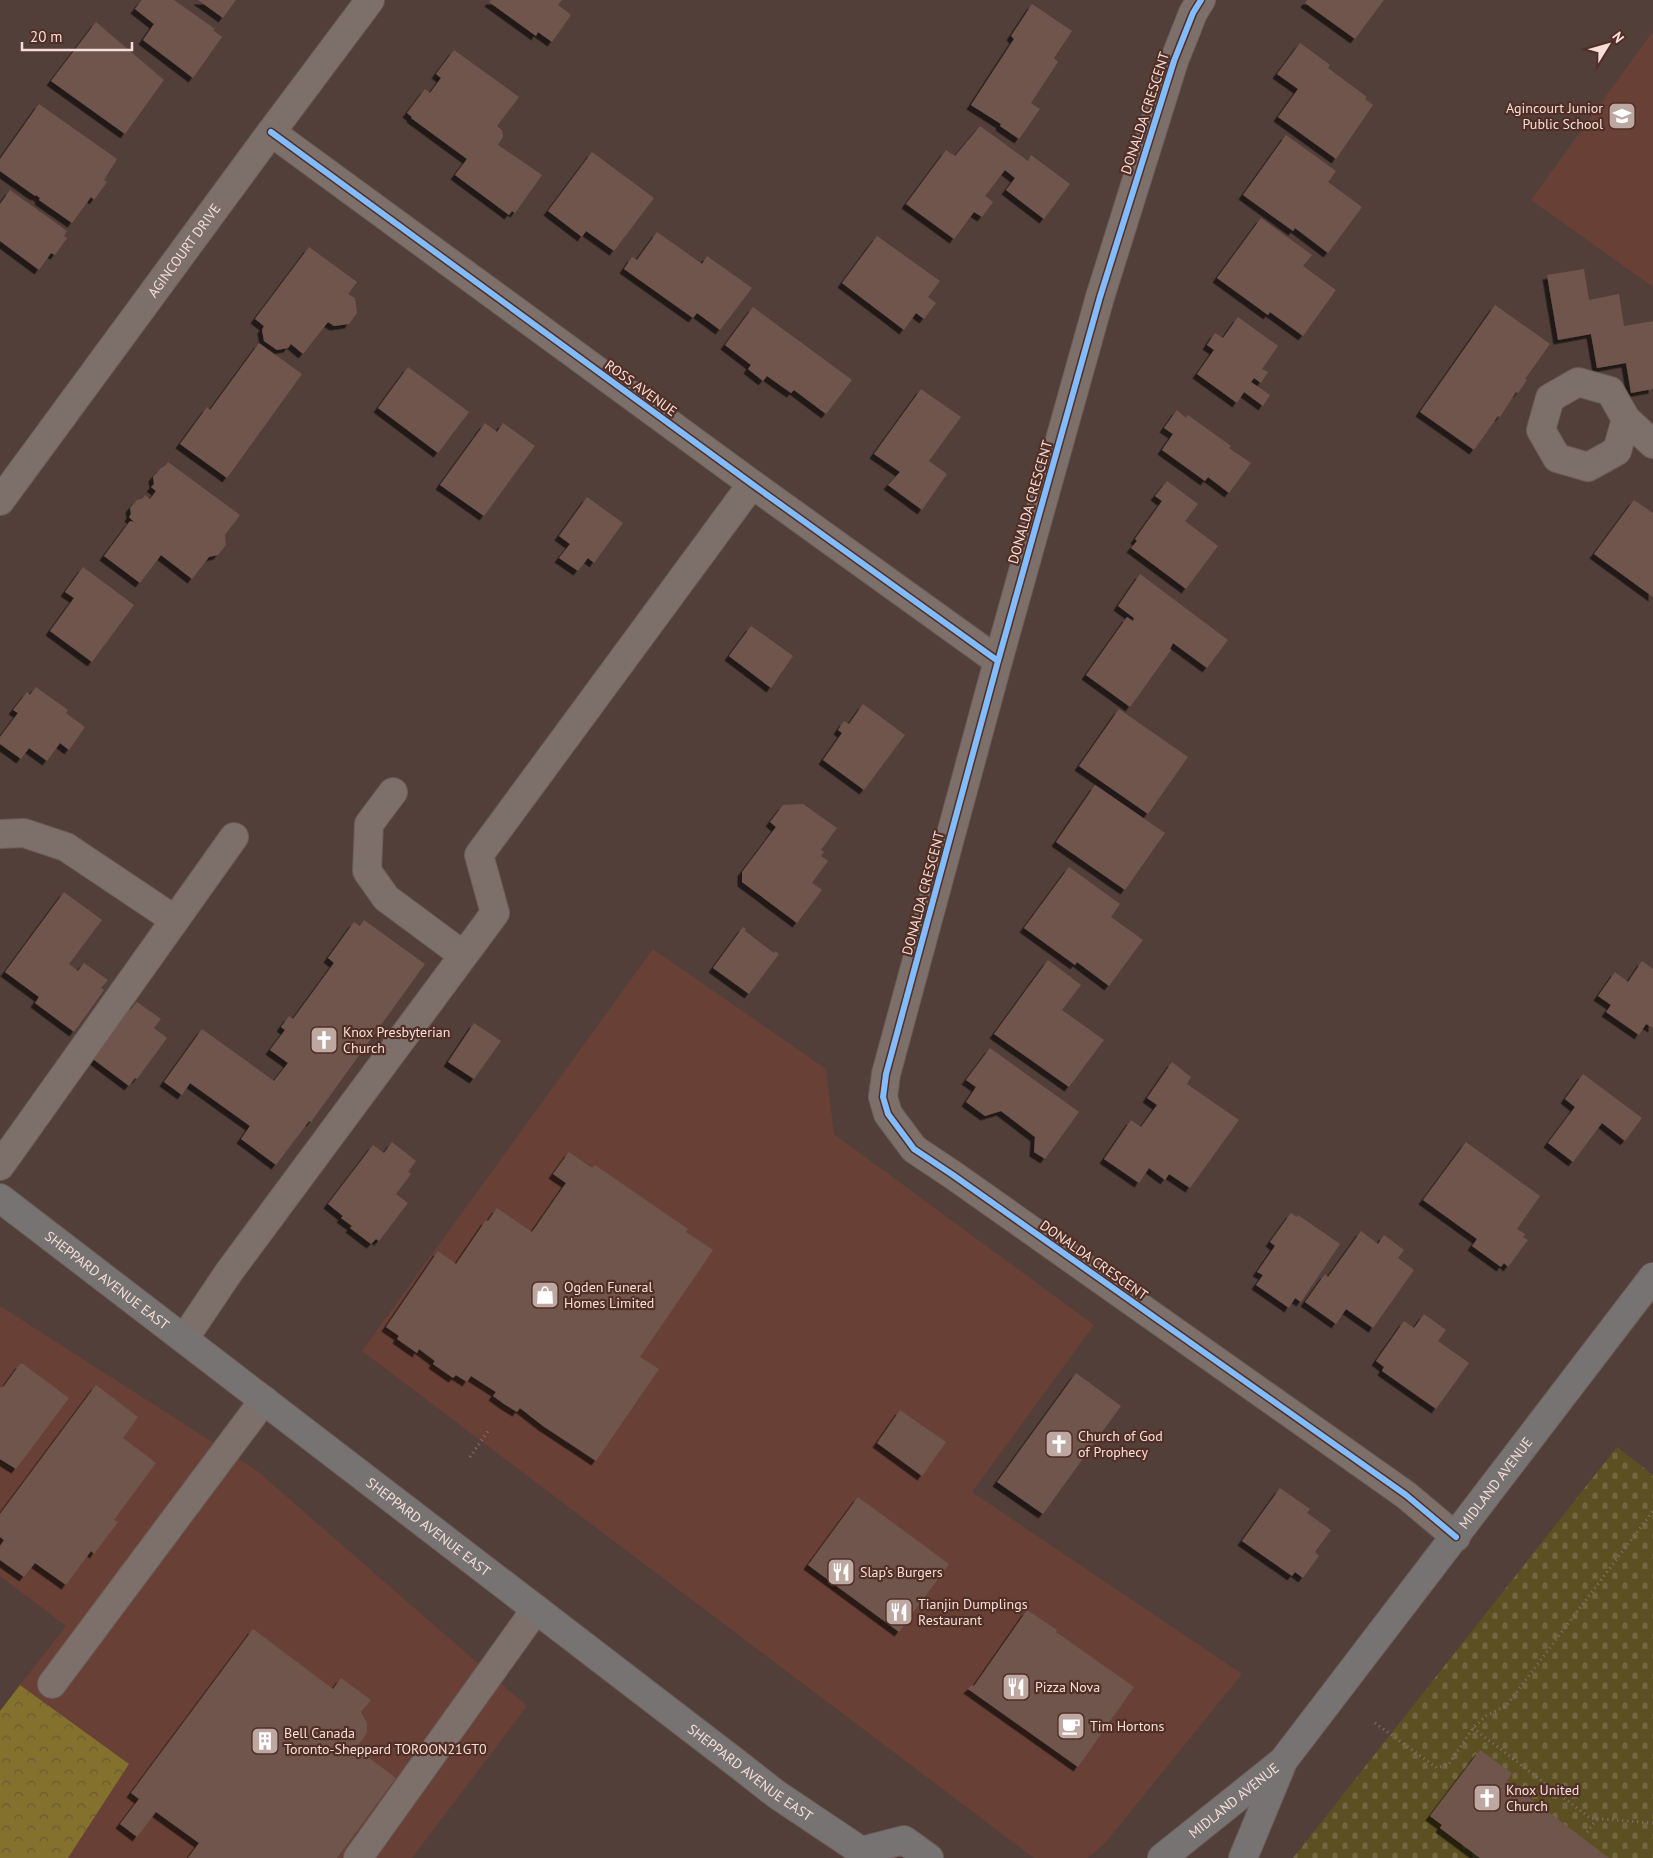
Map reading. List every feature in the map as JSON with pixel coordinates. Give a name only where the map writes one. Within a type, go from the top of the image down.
[{"type":"main road","name":"SHEPPARD AVENUE EAST","points":[[3,1208],[184,1339],[776,1794],[862,1854],[904,1840],[929,1858]]},
{"type":"main road","name":"MIDLAND AVENUE","points":[[1162,1858],[1283,1761],[1653,1278]]},
{"type":"main road","name":"MIDLAND AVENUE","points":[[1243,1858],[1283,1761]]},
{"type":"street","name":"AGINCOURT DRIVE","points":[[0,501],[370,0]]},
{"type":"street","name":"DONALDA CRESCENT","points":[[1201,0],[1193,13],[1174,61],[1100,297],[998,661],[886,1074],[883,1097],[888,1114],[914,1149],[1406,1495],[1456,1537]]},
{"type":"street","name":"ROSS AVENUE","points":[[271,132],[752,484],[998,661]]},
{"type":"street","points":[[1626,419],[1653,444]]},
{"type":"street","points":[[184,1339],[229,1272],[495,913],[480,855],[752,484]]},
{"type":"street","points":[[393,792],[369,824],[367,871],[386,898],[463,955]]},
{"type":"street","points":[[0,834],[24,833],[66,846],[175,920]]},
{"type":"street","points":[[0,1166],[234,837]]},
{"type":"street","points":[[52,1684],[264,1400]]},
{"type":"street","points":[[358,1858],[536,1609]]},
{"type":"path","points":[[470,1457],[488,1431]]},
{"type":"path","points":[[1375,1722],[1437,1768],[1449,1764],[1473,1728],[1486,1716],[1506,1706],[1653,1510]]},
{"type":"path","points":[[1473,1728],[1590,1818],[1653,1823]]},
{"type":"path","points":[[1587,1832],[1597,1819]]},
{"type":"shaded area","name":"Agincourt Junior Public School","points":[[1653,31],[1653,287],[1531,200]]},
{"type":"shaded area","points":[[653,949],[826,1069],[834,1134],[1094,1325],[972,1492],[1242,1674],[1106,1842],[1088,1858],[1034,1858],[362,1351]]},
{"type":"shaded area","points":[[0,1306],[256,1470],[527,1706],[412,1858],[68,1858],[129,1764],[20,1685],[66,1626],[0,1576]]},
{"type":"green space","points":[[1617,1447],[1653,1475],[1653,1858],[1293,1858]]},
{"type":"green space","points":[[20,1685],[129,1764],[68,1858],[0,1858],[0,1711]]},
{"type":"building","points":[[142,0],[174,0],[215,29],[213,30],[222,37],[193,78],[143,40],[154,24],[135,9]]},
{"type":"building","points":[[198,0],[236,0],[223,18]]},
{"type":"building","points":[[491,0],[562,0],[558,5],[571,15],[552,42],[538,32],[536,36],[489,2]]},
{"type":"building","points":[[1307,0],[1384,0],[1355,39],[1305,3]]},
{"type":"building","points":[[1032,4],[1072,31],[1054,58],[1058,62],[1031,103],[1040,109],[1019,139],[1000,126],[1001,124],[971,105],[1014,39],[1011,36]]},
{"type":"building","points":[[96,22],[164,80],[125,134],[51,81]]},
{"type":"building","points":[[1300,43],[1330,65],[1328,68],[1367,97],[1365,99],[1373,105],[1336,159],[1278,117],[1298,89],[1277,74]]},
{"type":"building","points":[[454,50],[519,97],[497,126],[502,130],[503,137],[498,145],[542,175],[515,213],[512,211],[509,215],[455,175],[467,159],[411,118],[407,113],[425,89],[430,93],[441,78],[436,74]]},
{"type":"building","points":[[39,104],[117,159],[104,180],[107,182],[94,200],[91,197],[72,223],[39,200],[40,198],[36,195],[0,171],[0,159]]},
{"type":"building","points":[[980,126],[1028,161],[1031,155],[1070,184],[1044,219],[1006,190],[1015,178],[1005,170],[985,196],[993,202],[982,217],[974,212],[954,239],[906,204],[946,150],[955,156]]},
{"type":"building","points":[[1286,135],[1336,171],[1328,182],[1362,207],[1328,253],[1295,228],[1293,231],[1243,195]]},
{"type":"building","points":[[592,152],[654,198],[614,251],[586,231],[582,237],[548,211]]},
{"type":"building","points":[[10,190],[67,231],[64,236],[67,238],[55,255],[51,253],[39,270],[0,241],[0,204]]},
{"type":"building","points":[[1261,218],[1312,255],[1303,266],[1336,290],[1303,336],[1270,312],[1268,315],[1217,278]]},
{"type":"building","points":[[657,232],[702,264],[707,256],[752,288],[720,330],[697,313],[693,318],[624,269],[632,257],[637,260]]},
{"type":"building","points":[[877,236],[940,281],[928,297],[936,303],[924,319],[916,313],[904,330],[842,283]]},
{"type":"building","points":[[309,247],[357,282],[348,294],[355,298],[357,313],[349,324],[334,326],[328,322],[303,354],[291,344],[288,348],[277,350],[264,341],[262,330],[264,326],[255,319]]},
{"type":"building","points":[[1584,269],[1589,300],[1619,294],[1624,326],[1653,321],[1653,389],[1631,393],[1626,363],[1597,368],[1591,334],[1558,340],[1547,275]]},
{"type":"building","points":[[1495,305],[1550,344],[1525,379],[1527,380],[1518,393],[1516,392],[1500,417],[1498,416],[1474,450],[1420,412]]},
{"type":"building","points":[[753,307],[852,380],[826,414],[794,390],[791,393],[767,376],[763,381],[748,369],[751,365],[725,345]]},
{"type":"building","points":[[1238,317],[1278,346],[1262,369],[1268,372],[1261,383],[1254,378],[1251,382],[1270,395],[1263,406],[1244,392],[1237,403],[1197,374],[1214,350],[1207,345],[1215,333],[1223,338]]},
{"type":"building","points":[[259,343],[302,374],[227,478],[180,444],[207,407],[210,410]]},
{"type":"building","points":[[408,367],[469,412],[438,453],[378,408]]},
{"type":"building","points":[[921,389],[961,417],[929,461],[947,474],[922,510],[888,485],[900,472],[874,454]]},
{"type":"building","points":[[1177,410],[1186,418],[1188,415],[1251,463],[1229,493],[1208,477],[1205,481],[1162,450],[1173,434],[1164,428]]},
{"type":"building","points":[[485,423],[497,432],[503,423],[535,446],[484,516],[440,485]]},
{"type":"building","points":[[168,462],[240,515],[225,535],[226,545],[218,555],[209,557],[192,579],[161,555],[140,583],[104,556],[130,521],[134,522],[129,517],[131,514],[130,508],[145,495],[150,499],[156,491],[151,487],[154,484],[153,477]]},
{"type":"building","points":[[1167,481],[1198,504],[1185,521],[1218,546],[1186,589],[1131,548],[1137,541],[1135,539],[1162,501],[1155,496]]},
{"type":"building","points":[[587,497],[623,523],[594,563],[588,558],[578,571],[559,558],[570,544],[559,536]]},
{"type":"building","points":[[1634,500],[1653,513],[1653,597],[1594,554]]},
{"type":"building","points":[[83,567],[134,605],[92,662],[50,631],[74,598],[65,592]]},
{"type":"building","points":[[1140,574],[1228,640],[1207,668],[1173,643],[1171,650],[1130,707],[1086,675],[1127,617],[1133,621],[1134,618],[1118,606]]},
{"type":"building","points":[[751,626],[793,656],[771,688],[729,656]]},
{"type":"building","points":[[36,687],[68,710],[66,713],[85,727],[69,750],[60,743],[47,761],[29,748],[21,759],[0,744],[0,737],[18,713],[13,710],[27,692],[30,695]]},
{"type":"building","points":[[863,704],[905,735],[864,790],[823,760],[842,733],[838,730],[844,721],[849,724]]},
{"type":"building","points":[[1119,709],[1188,757],[1148,814],[1079,766]]},
{"type":"building","points":[[1095,785],[1165,833],[1125,890],[1056,842]]},
{"type":"building","points":[[803,804],[837,828],[821,850],[824,852],[821,856],[828,861],[812,883],[822,890],[797,923],[742,882],[742,872],[776,827],[770,822],[783,805]]},
{"type":"building","points":[[1069,867],[1120,904],[1111,917],[1143,940],[1109,986],[1077,962],[1075,965],[1024,928]]},
{"type":"building","points":[[64,892],[102,920],[69,964],[78,971],[84,963],[108,980],[101,988],[104,990],[74,1032],[35,1003],[39,997],[5,972]]},
{"type":"building","name":"Knox Presbyterian Church","points":[[364,920],[425,964],[311,1122],[309,1121],[276,1165],[241,1139],[250,1126],[190,1083],[182,1095],[164,1082],[202,1029],[274,1081],[288,1063],[270,1050],[285,1030],[281,1027],[289,1016],[293,1019],[334,963],[328,958],[354,922],[360,926]]},
{"type":"building","points":[[743,927],[746,929],[745,931],[774,953],[775,951],[779,954],[749,994],[713,968]]},
{"type":"building","points":[[1048,960],[1081,985],[1062,1010],[1104,1040],[1069,1087],[994,1034]]},
{"type":"building","points":[[1642,961],[1653,969],[1653,1028],[1646,1024],[1639,1035],[1606,1012],[1611,1005],[1598,996],[1615,972],[1628,982]]},
{"type":"building","points":[[137,1002],[161,1019],[154,1028],[167,1038],[137,1079],[135,1078],[129,1086],[93,1059],[129,1008],[130,1010]]},
{"type":"building","points":[[474,1023],[501,1041],[474,1079],[448,1062]]},
{"type":"building","points":[[990,1048],[1079,1112],[1045,1159],[1034,1152],[1035,1137],[1001,1111],[985,1116],[966,1102],[976,1087],[966,1080]]},
{"type":"building","points":[[1172,1062],[1191,1077],[1187,1084],[1239,1120],[1190,1188],[1169,1174],[1165,1180],[1149,1168],[1139,1183],[1104,1159],[1131,1120],[1141,1127],[1157,1105],[1147,1098]]},
{"type":"building","points":[[1583,1074],[1642,1118],[1625,1141],[1602,1123],[1573,1162],[1548,1143],[1575,1107],[1565,1099]]},
{"type":"building","points":[[392,1142],[416,1161],[408,1172],[411,1174],[396,1194],[408,1203],[379,1241],[376,1239],[371,1244],[350,1228],[352,1226],[341,1218],[343,1216],[328,1204],[373,1145],[384,1153]]},
{"type":"building","points":[[1466,1142],[1540,1196],[1517,1229],[1525,1234],[1523,1237],[1528,1240],[1508,1267],[1504,1263],[1501,1267],[1472,1246],[1477,1239],[1423,1200]]},
{"type":"building","name":"Ogden Funeral Homes Limited","points":[[569,1152],[592,1168],[595,1165],[688,1229],[686,1232],[713,1250],[640,1357],[659,1369],[596,1461],[543,1426],[520,1408],[517,1412],[504,1404],[493,1396],[496,1392],[471,1376],[467,1382],[456,1375],[453,1378],[433,1364],[435,1361],[419,1349],[417,1353],[397,1339],[399,1336],[386,1327],[438,1251],[456,1264],[486,1220],[488,1221],[497,1208],[532,1232],[566,1183],[553,1174]]},
{"type":"building","points":[[1291,1213],[1297,1217],[1298,1215],[1340,1244],[1301,1302],[1295,1298],[1289,1308],[1256,1285],[1263,1275],[1257,1272],[1275,1246],[1270,1242]]},
{"type":"building","points":[[1361,1231],[1378,1244],[1384,1235],[1404,1250],[1398,1258],[1414,1270],[1373,1328],[1346,1309],[1336,1324],[1305,1302],[1325,1274],[1328,1277]]},
{"type":"building","points":[[1424,1314],[1446,1330],[1438,1341],[1469,1363],[1436,1409],[1382,1371],[1384,1367],[1376,1361],[1404,1321],[1414,1328]]},
{"type":"building","points":[[20,1364],[23,1364],[69,1398],[16,1469],[0,1459],[0,1388],[4,1386]]},
{"type":"building","name":"Church of God of Prophecy","points":[[1076,1373],[1121,1406],[1043,1514],[997,1482]]},
{"type":"building","points":[[96,1385],[138,1417],[123,1438],[156,1463],[114,1520],[118,1522],[94,1554],[91,1551],[66,1585],[35,1563],[24,1577],[0,1560],[0,1546],[4,1540],[0,1537],[0,1514]]},
{"type":"building","points":[[900,1410],[946,1442],[922,1476],[877,1443]]},
{"type":"building","points":[[1280,1488],[1310,1509],[1307,1513],[1331,1530],[1315,1552],[1319,1556],[1303,1578],[1295,1572],[1292,1576],[1242,1541]]},
{"type":"building","points":[[858,1497],[949,1564],[899,1632],[808,1565]]},
{"type":"building","points":[[1027,1610],[1134,1687],[1078,1767],[968,1689],[972,1685],[974,1686]]},
{"type":"building","name":"Bell Canada Toronto-Sheppard TOROON21GT0","points":[[253,1629],[333,1689],[341,1678],[371,1700],[361,1712],[367,1723],[367,1733],[356,1748],[396,1778],[337,1858],[188,1858],[199,1843],[156,1812],[137,1837],[120,1824],[139,1799],[131,1793]]},
{"type":"building","name":"Knox United Church","points":[[1480,1750],[1512,1773],[1507,1781],[1609,1858],[1480,1858],[1440,1828],[1442,1825],[1430,1816]]},
{"type":"cycle path","points":[[1201,0],[1193,13],[1174,61],[1100,297],[998,661],[886,1074],[883,1097],[888,1114],[914,1149],[1406,1495],[1456,1537]]},
{"type":"cycle path","points":[[271,132],[752,484],[998,661]]},
{"type":"place","name":"Agincourt Junior Public School","points":[[1622,116]]},
{"type":"place","name":"Knox Presbyterian Church","points":[[324,1040]]},
{"type":"place","name":"Ogden Funeral Homes Limited","points":[[545,1295]]},
{"type":"place","name":"Church of God of Prophecy","points":[[1059,1444]]},
{"type":"place","name":"Slap’s Burgers","points":[[841,1572]]},
{"type":"place","name":"Tianjin Dumplings Restaurant","points":[[899,1612]]},
{"type":"place","name":"Pizza Nova","points":[[1016,1687]]},
{"type":"place","name":"Tim Hortons","points":[[1071,1726]]},
{"type":"place","name":"Bell Canada Toronto-Sheppard TOROON21GT0","points":[[265,1741]]},
{"type":"place","name":"Knox United Church","points":[[1487,1798]]}]
